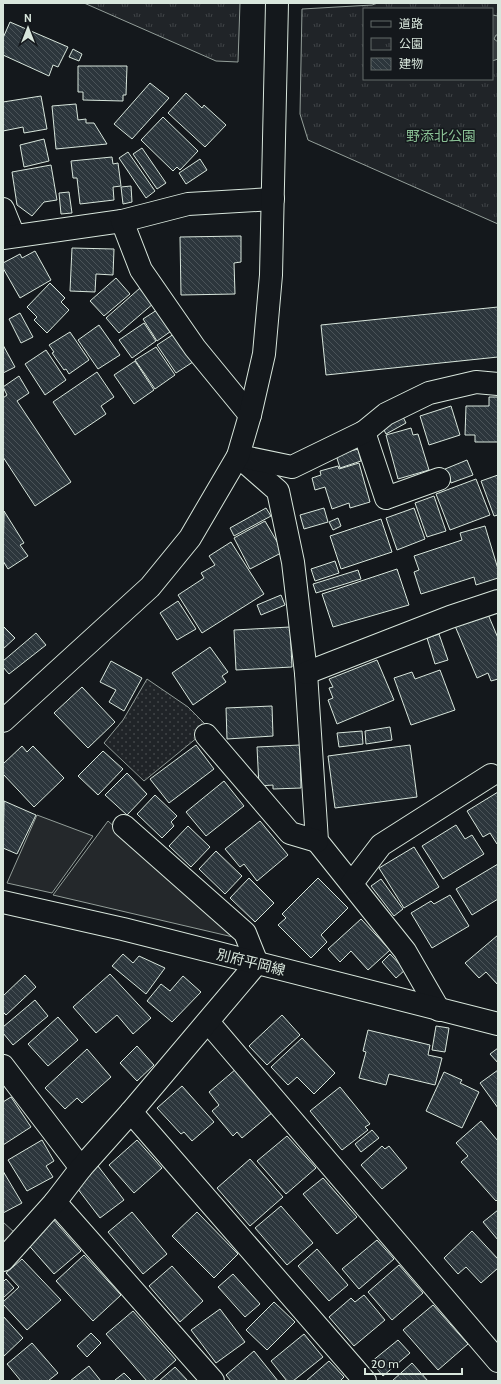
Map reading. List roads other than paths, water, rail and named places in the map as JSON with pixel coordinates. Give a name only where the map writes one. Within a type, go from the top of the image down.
[{"type":"street","points":[[3,721],[150,588],[190,538],[238,456],[250,415],[264,354],[270,275],[273,199],[277,3]]},
{"type":"street","points":[[3,209],[9,237],[122,221],[188,204],[273,199]]},
{"type":"street","points":[[122,221],[141,270],[195,348],[250,415]]},
{"type":"street","points":[[238,456],[292,467],[364,432],[386,414],[429,393],[476,382],[498,384]]},
{"type":"street","points":[[364,432],[386,498],[439,479]]},
{"type":"street","points":[[238,456],[278,491],[293,562],[306,673],[317,841]]},
{"type":"street","points":[[306,673],[450,617],[498,601]]},
{"type":"street","points":[[206,735],[290,833],[317,841],[405,951],[439,1010]]},
{"type":"street","points":[[352,883],[381,845],[491,775]]},
{"type":"street","points":[[3,1260],[55,1202],[81,1168],[131,1112],[257,963],[245,933],[124,826]]},
{"type":"street","name":"別府平岡線","points":[[3,902],[123,929],[498,1024]]},
{"type":"street","points":[[208,1022],[498,1361]]},
{"type":"street","points":[[3,1066],[81,1168]]},
{"type":"street","points":[[131,1112],[365,1381]]},
{"type":"street","points":[[55,1202],[212,1381]]},
{"type":"park label","name":"野添北公園","points":[[441,136]]}]
